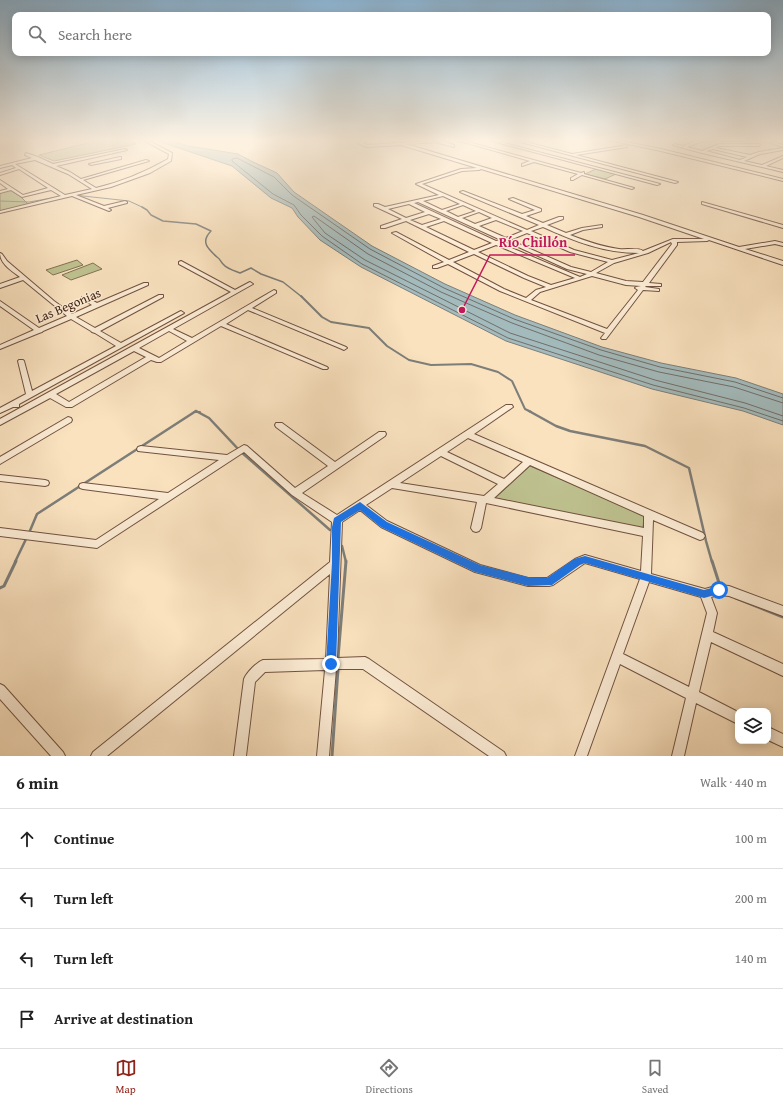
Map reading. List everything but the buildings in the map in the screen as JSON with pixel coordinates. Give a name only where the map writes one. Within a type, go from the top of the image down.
[{"type":"street","points":[[31,175],[65,197]]},
{"type":"street","points":[[72,175],[96,190]]},
{"type":"street","points":[[80,180],[95,175]]},
{"type":"street","points":[[0,212],[96,190],[139,175]]},
{"type":"street","points":[[445,175],[418,184],[572,251],[612,262]]},
{"type":"street","points":[[507,175],[783,263]]},
{"type":"street","points":[[572,179],[579,175]]},
{"type":"street","points":[[587,175],[632,188]]},
{"type":"street","points":[[624,175],[658,184]]},
{"type":"street","points":[[651,175],[676,182]]},
{"type":"street","points":[[763,175],[783,180]]},
{"type":"street","points":[[0,181],[22,196],[52,188]]},
{"type":"street","points":[[0,192],[12,189]]},
{"type":"street","points":[[462,192],[610,249],[630,252],[651,250]]},
{"type":"street","points":[[384,209],[444,195]]},
{"type":"street","points":[[72,196],[109,210]]},
{"type":"street","points":[[511,199],[538,210],[522,216]]},
{"type":"street","points":[[419,201],[538,255],[590,274],[658,288]]},
{"type":"street","points":[[103,208],[125,202]]},
{"type":"street","points":[[410,203],[497,244],[579,278]]},
{"type":"street","points":[[704,203],[783,227]]},
{"type":"street","points":[[442,211],[463,204]]},
{"type":"street","points":[[376,205],[475,253],[551,287]]},
{"type":"street","points":[[458,218],[479,211]]},
{"type":"street","points":[[383,227],[429,212]]},
{"type":"street","points":[[475,226],[496,218]]},
{"type":"street","points":[[435,267],[475,253],[561,218]]},
{"type":"street","points":[[422,227],[444,219]]},
{"type":"street","points":[[568,234],[582,229],[600,226]]},
{"type":"street","points":[[394,233],[502,290],[606,335],[675,244],[673,240]]},
{"type":"street","points":[[527,300],[538,291],[590,274],[612,262],[631,258],[669,241],[713,240]]},
{"type":"street","points":[[738,248],[775,242],[783,245]]},
{"type":"street","points":[[0,255],[5,262],[52,302],[94,331],[120,345]]},
{"type":"street","points":[[181,263],[235,292]]},
{"type":"street","points":[[0,286],[23,278]]},
{"type":"street","name":"Las Begonias","points":[[1,346],[40,331],[146,284]]},
{"type":"street","points":[[0,422],[250,284]]},
{"type":"street","points":[[624,287],[643,286]]},
{"type":"street","points":[[134,348],[159,360],[274,292]]},
{"type":"street","points":[[94,331],[161,296]]},
{"type":"street","points":[[84,298],[98,306]]},
{"type":"street","points":[[0,303],[40,331]]},
{"type":"street","points":[[247,308],[344,348]]},
{"type":"street","points":[[0,411],[181,313]]},
{"type":"street","points":[[221,324],[326,368]]},
{"type":"street","points":[[169,329],[192,341]]},
{"type":"street","points":[[51,395],[69,405],[151,357]]},
{"type":"street","points":[[21,361],[30,395]]},
{"type":"street","points":[[12,405],[34,404]]},
{"type":"street","points":[[337,520],[509,407]]},
{"type":"street","points":[[0,461],[68,420]]},
{"type":"street","points":[[279,425],[334,466]]},
{"type":"street","points":[[294,493],[382,434]]},
{"type":"street","points":[[467,434],[700,536]]},
{"type":"street","points":[[0,532],[97,544],[244,448],[294,493],[337,520]]},
{"type":"street","points":[[141,449],[228,458]]},
{"type":"street","points":[[440,452],[505,483]]},
{"type":"street","points":[[476,528],[484,500],[529,461]]},
{"type":"street","points":[[0,478],[44,483]]},
{"type":"street","points":[[391,484],[484,500],[648,533]]},
{"type":"street","points":[[83,486],[169,497]]},
{"type":"street","points":[[360,505],[384,524],[478,569],[528,582],[549,582],[578,562],[585,559],[704,594],[719,590],[729,591],[783,611]]},
{"type":"street","points":[[581,756],[646,577],[649,514]]},
{"type":"street","points":[[323,756],[331,664],[337,520]]},
{"type":"street","points":[[97,756],[336,563]]},
{"type":"street","points":[[678,756],[712,613],[704,594]]},
{"type":"street","points":[[707,635],[783,670]]},
{"type":"street","points":[[617,657],[735,716]]},
{"type":"street","points":[[240,756],[250,679],[263,666],[331,664],[365,664],[500,756]]},
{"type":"street","points":[[0,690],[60,756]]},
{"type":"street","points":[[771,735],[783,741]]},
{"type":"green space","points":[[590,175],[613,175],[605,179]]},
{"type":"green space","points":[[10,190],[21,197],[28,204],[0,212],[0,193]]},
{"type":"green space","points":[[77,260],[83,265],[53,275],[46,270]]},
{"type":"green space","points":[[93,263],[102,269],[71,280],[62,275]]},
{"type":"green space","points":[[530,466],[644,515],[643,529],[495,498]]},
{"type":"water","points":[[243,175],[279,175],[294,192],[372,246],[445,284],[515,315],[602,347],[661,363],[736,378],[783,394],[783,425],[743,411],[652,389],[506,341],[361,267],[320,240],[298,217],[292,208],[271,198]]},
{"type":"waterway","points":[[74,195],[129,201],[142,207]]},
{"type":"waterway","points":[[0,201],[29,202],[52,198]]},
{"type":"waterway","points":[[142,207],[151,215],[163,221],[196,224],[211,231],[206,239],[206,245],[223,264],[231,270],[240,273],[251,268],[261,274],[283,282],[302,297]]},
{"type":"waterway","points":[[302,297],[322,317],[331,322],[369,328],[387,346],[409,360],[431,365],[471,364],[498,372],[512,381],[525,409],[529,411]]},
{"type":"waterway","points":[[529,411],[556,426],[570,431],[645,446],[689,468],[712,562]]},
{"type":"waterway","points":[[29,533],[37,514],[194,412]]},
{"type":"waterway","points":[[198,412],[209,418],[240,451],[330,530]]},
{"type":"waterway","points":[[15,562],[27,537]]},
{"type":"waterway","points":[[342,546],[346,562]]},
{"type":"waterway","points":[[0,588],[4,586],[16,561]]},
{"type":"waterway","points":[[712,561],[720,586]]},
{"type":"waterway","points":[[338,658],[346,562]]},
{"type":"waterway","points":[[736,598],[783,617]]},
{"type":"waterway","points":[[332,756],[338,669]]},
{"type":"place","name":"Río Chillón","points":[[462,310]]},
{"type":"route","points":[[331,664],[337,520],[360,505],[384,524],[478,569],[528,582],[549,582],[578,562],[585,559],[704,594],[719,590]]}]
